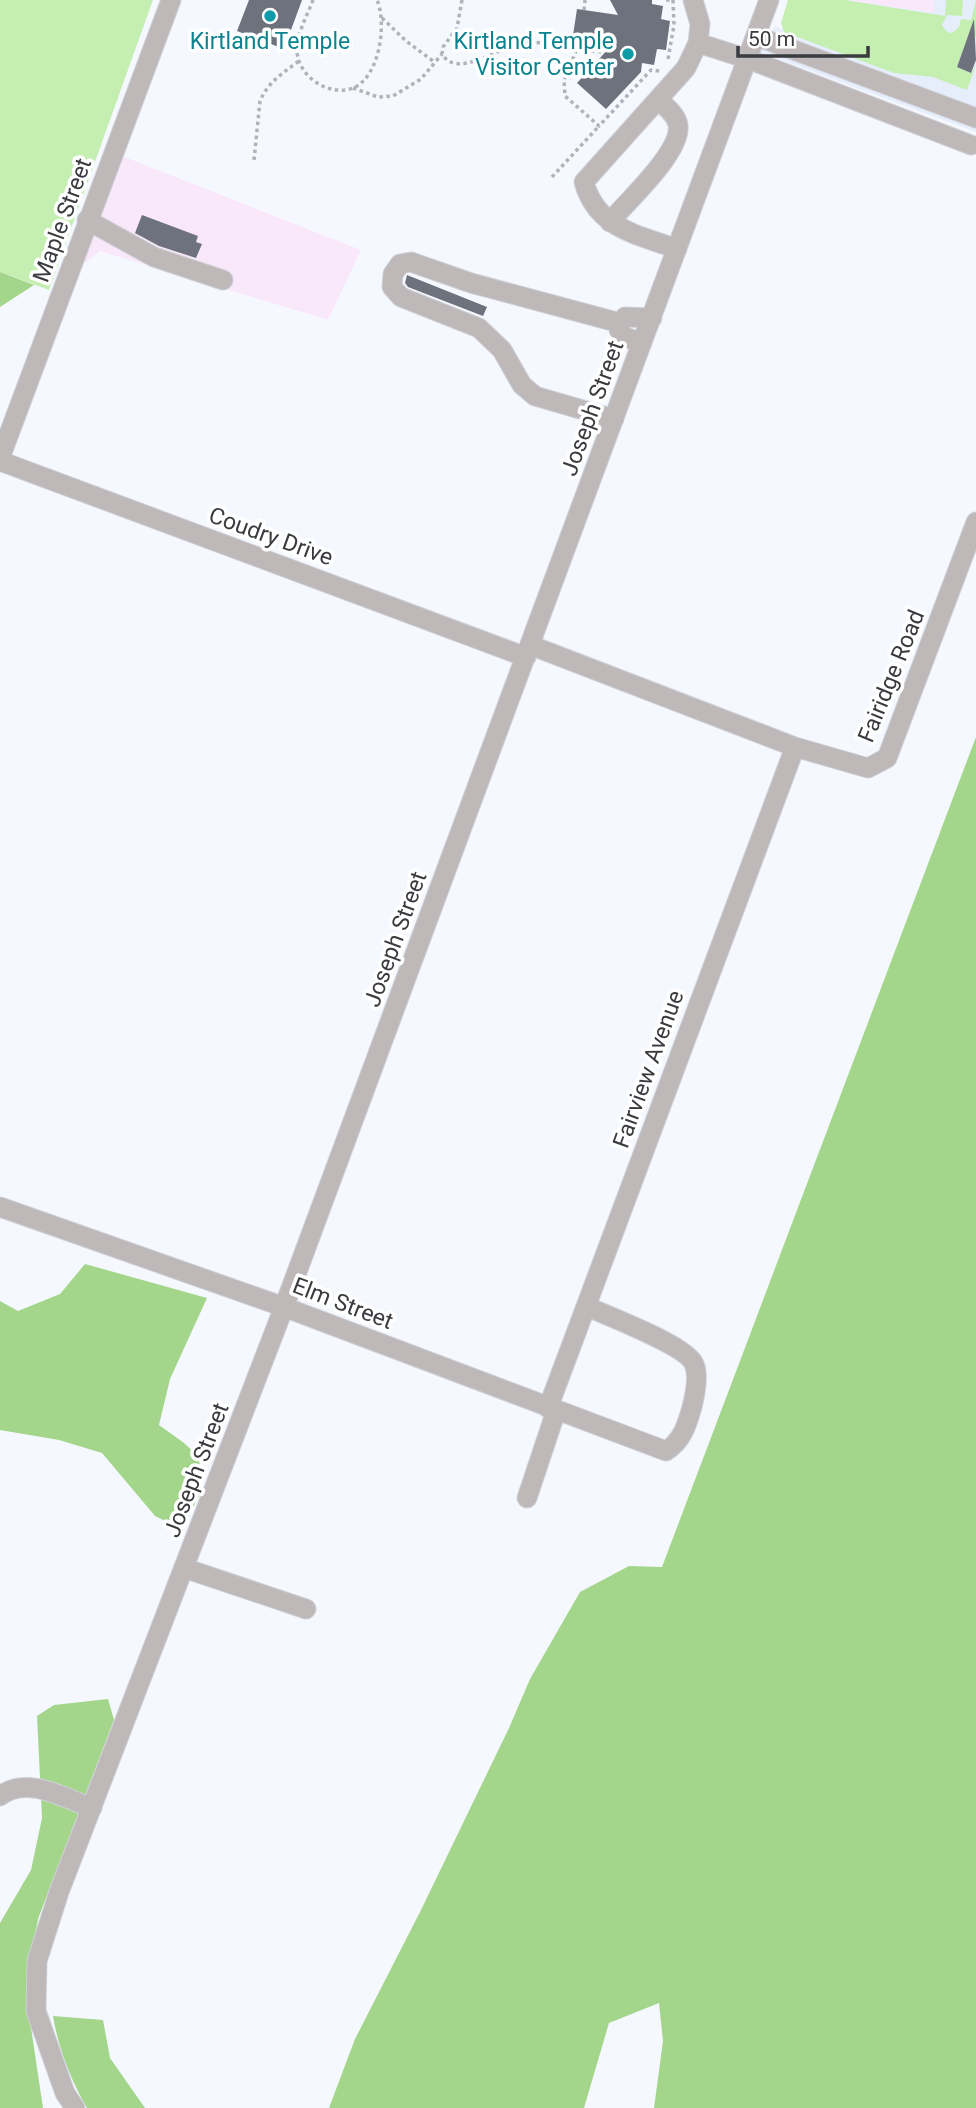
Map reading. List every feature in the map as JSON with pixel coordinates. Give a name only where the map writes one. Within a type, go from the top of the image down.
[{"type":"street","name":"Maple Street","points":[[0,460],[170,0]]},
{"type":"street","points":[[677,249],[617,226],[592,203],[584,182],[686,68],[698,43],[700,24],[693,0]]},
{"type":"street","name":"Joseph Street","points":[[75,2108],[65,2092],[36,2011],[37,1961],[59,1892],[284,1307],[769,0]]},
{"type":"street","points":[[756,36],[976,118]]},
{"type":"street","points":[[698,43],[748,59],[971,145]]},
{"type":"street","points":[[617,226],[671,151],[678,135],[673,114],[658,100]]},
{"type":"street","points":[[88,220],[154,257],[223,280]]},
{"type":"street","points":[[614,419],[536,396],[522,385],[502,350],[479,328],[401,297],[392,287],[393,274],[400,264],[411,262],[471,283],[620,323]]},
{"type":"street","points":[[642,344],[625,337],[620,330],[620,323],[625,317],[652,318]]},
{"type":"street","name":"Coudry Drive","points":[[0,460],[795,747]]},
{"type":"street","name":"Fairidge Road","points":[[795,747],[868,768],[887,758],[976,522]]},
{"type":"street","name":"Fairview Avenue","points":[[527,1498],[586,1306],[795,747]]},
{"type":"street","name":"Elm Street","points":[[0,1207],[284,1307],[666,1451],[676,1444],[683,1433],[692,1405],[696,1374],[694,1362],[671,1345],[586,1306]]},
{"type":"street","points":[[184,1569],[306,1609]]},
{"type":"street","points":[[0,1796],[20,1787],[36,1788],[92,1808]]},
{"type":"path","points":[[313,0],[299,38],[299,61],[306,73],[318,84],[342,89],[353,88],[378,97],[393,96],[421,79],[429,72],[433,61],[442,54]]},
{"type":"path","points":[[353,88],[362,82],[373,66],[379,47],[382,18],[377,0]]},
{"type":"path","points":[[462,0],[457,28],[443,47],[442,54],[445,59],[453,63],[464,64],[518,43],[529,42],[601,52]]},
{"type":"path","points":[[584,10],[585,0]]},
{"type":"path","points":[[666,0],[673,0],[674,25],[668,61]]},
{"type":"path","points":[[382,18],[406,41],[433,61]]},
{"type":"path","points":[[577,49],[564,80],[565,96],[599,126]]},
{"type":"path","points":[[586,50],[587,60],[593,66]]},
{"type":"path","points":[[254,160],[260,101],[264,92],[271,81],[299,61]]},
{"type":"path","points":[[552,177],[651,70],[664,72]]},
{"type":"shaded area","points":[[802,0],[845,0],[934,13],[934,0],[976,0],[976,132],[760,52],[775,26],[789,33]]},
{"type":"shaded area","points":[[845,0],[934,0],[935,13]]},
{"type":"shaded area","points":[[122,156],[361,250],[328,320],[100,251],[74,271]]},
{"type":"green space","points":[[0,0],[153,0],[49,290],[0,272]]},
{"type":"green space","points":[[788,0],[845,0],[945,16],[946,0],[963,0],[962,16],[947,15],[942,25],[947,32],[952,33],[959,27],[961,19],[971,20],[976,0],[976,37],[968,36],[957,67],[971,73],[976,65],[967,90],[933,77],[894,73],[784,32],[781,23]]},
{"type":"green space","points":[[0,272],[34,285],[0,307]]},
{"type":"green space","points":[[976,737],[976,2108],[654,2108],[663,2041],[659,2003],[609,2023],[584,2108],[329,2108],[355,2039],[421,1910],[530,1679],[580,1592],[629,1566],[662,1567]]},
{"type":"green space","points":[[85,1264],[207,1298],[170,1379],[159,1425],[199,1457],[202,1490],[182,1529],[155,1516],[102,1453],[59,1440],[0,1430],[0,1301],[18,1311],[60,1294]]},
{"type":"green space","points":[[108,1699],[114,1720],[38,1919],[26,1994],[43,2108],[0,2108],[0,1923],[31,1870],[42,1818],[37,1716],[54,1705]]},
{"type":"green space","points":[[53,2016],[103,2020],[110,2058],[145,2108],[87,2108],[66,2064]]},
{"type":"building","name":"Kirtland Temple","points":[[249,0],[302,0],[284,49],[237,31]]},
{"type":"building","name":"Kirtland Temple Visitor Center","points":[[610,0],[652,0],[652,4],[663,6],[661,19],[670,21],[666,50],[657,49],[654,65],[642,63],[641,72],[606,109],[577,83],[610,47],[572,42],[577,9],[618,15]]},
{"type":"building","points":[[974,19],[976,60],[971,73],[957,67]]},
{"type":"building","points":[[142,215],[198,236],[196,242],[202,244],[196,258],[159,246],[135,233]]},
{"type":"building","points":[[407,275],[487,307],[483,316],[408,287],[405,283]]},
{"type":"place","name":"Kirtland Temple","points":[[270,16]]},
{"type":"place","name":"Kirtland Temple Visitor Center","points":[[628,54]]}]
